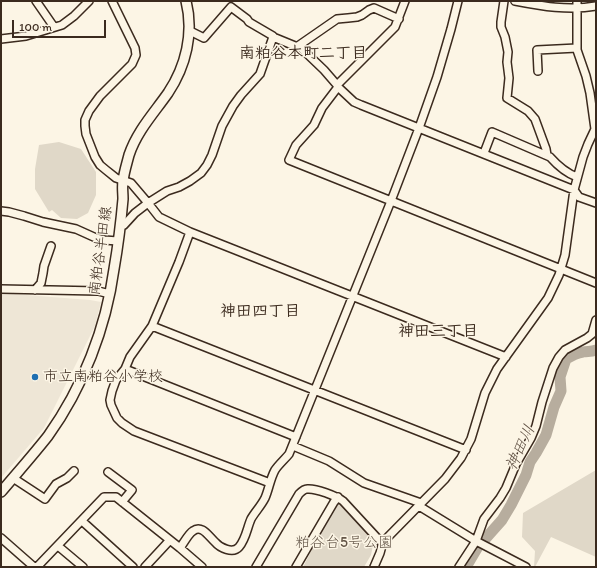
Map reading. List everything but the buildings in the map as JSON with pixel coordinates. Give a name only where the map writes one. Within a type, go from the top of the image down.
[{"type":"main road","name":"南粕谷半田線","points":[[1,492],[47,437],[66,408],[83,375],[96,343],[106,313],[110,294],[120,226],[123,181],[129,156],[134,143],[146,123],[168,93],[180,71],[187,50],[190,31],[186,1]]},
{"type":"street","points":[[36,1],[54,27]]},
{"type":"street","points":[[1,38],[26,36],[62,25],[74,16],[89,1]]},
{"type":"street","points":[[112,1],[135,48],[136,55],[132,64],[94,103],[85,120],[86,134],[95,157],[100,165],[116,178],[131,183],[159,217],[190,232],[506,357]]},
{"type":"street","points":[[405,1],[395,27],[337,86],[322,108],[314,125],[296,146],[289,160],[596,283]]},
{"type":"street","points":[[180,548],[193,530],[198,529],[204,530],[214,542],[226,549],[231,550],[240,547],[252,519],[265,498],[276,469],[289,454],[419,128],[437,77],[458,1]]},
{"type":"street","points":[[504,1],[501,22],[508,52],[507,62],[509,78],[507,98],[528,111],[535,119],[546,148],[547,155]]},
{"type":"street","points":[[515,1],[544,7],[577,4],[596,6]]},
{"type":"street","points":[[374,567],[383,542],[445,479],[466,450],[471,440],[488,385],[497,369],[552,292],[561,269],[565,255],[577,177],[583,157],[595,128],[590,92],[577,48],[577,4]]},
{"type":"street","points":[[190,31],[204,38],[231,7],[247,18],[249,22],[273,37],[301,48],[354,102],[574,190],[579,197],[596,203]]},
{"type":"street","points":[[298,46],[337,18],[357,17],[374,8],[399,19]]},
{"type":"street","points":[[120,226],[124,225],[135,213],[148,203],[167,191],[190,181],[201,173],[212,155],[222,126],[233,106],[260,74],[273,37]]},
{"type":"street","points":[[538,71],[537,50],[577,48]]},
{"type":"street","points":[[484,153],[492,132],[547,155],[569,174],[577,177]]},
{"type":"street","points":[[1,211],[10,212],[47,224],[76,229],[96,238],[118,241]]},
{"type":"street","points":[[190,232],[152,326],[130,356],[125,369],[116,380],[110,400],[114,413],[122,423],[148,437],[270,483]]},
{"type":"street","points":[[35,290],[41,283],[44,273],[44,266],[51,246]]},
{"type":"street","points":[[1,289],[98,291],[110,294]]},
{"type":"street","points":[[459,567],[476,542],[484,520],[503,493],[516,464],[531,438],[553,368],[558,357],[565,350],[592,334],[596,320]]},
{"type":"street","points":[[152,326],[466,450]]},
{"type":"street","points":[[125,369],[296,437]]},
{"type":"street","points":[[293,446],[329,461],[364,483],[420,504],[476,542],[526,567]]},
{"type":"street","points":[[13,478],[45,499],[56,484],[67,478],[74,471]]},
{"type":"street","points":[[108,472],[132,490],[122,502]]},
{"type":"street","points":[[256,567],[295,500],[303,490],[307,489],[312,489],[338,497],[379,540],[383,542]]},
{"type":"street","points":[[2,540],[36,567],[104,497],[116,497],[180,548],[197,565]]},
{"type":"street","points":[[296,567],[338,497]]},
{"type":"street","points":[[82,521],[133,567]]},
{"type":"street","points":[[145,567],[170,540]]},
{"type":"street","points":[[58,546],[83,567]]},
{"type":"shaded area","name":"市立南粕谷小学校","points":[[1,293],[101,302],[95,326],[44,428],[1,478]]},
{"type":"green space","points":[[59,142],[81,149],[96,172],[96,195],[88,213],[77,219],[61,218],[52,210],[49,212],[35,189],[35,169],[39,145]]},
{"type":"green space","points":[[596,470],[596,557],[551,537],[534,567],[535,551],[522,537],[523,513]]},
{"type":"green space","name":"粕谷台5号公園","points":[[340,502],[374,540],[371,555],[364,567],[303,567],[335,505]]},
{"type":"waterway","name":"神田川","points":[[466,567],[482,540],[486,538],[502,520],[526,475],[530,462],[546,435],[554,407],[561,391],[560,377],[566,359],[579,353],[596,350]]},
{"type":"place","name":"市立南粕谷小学校","points":[[35,377]]},
{"type":"district","name":"南粕谷本町二丁目","points":[[303,54]]},
{"type":"district","name":"神田四丁目","points":[[260,312]]},
{"type":"district","name":"神田三丁目","points":[[438,332]]}]
